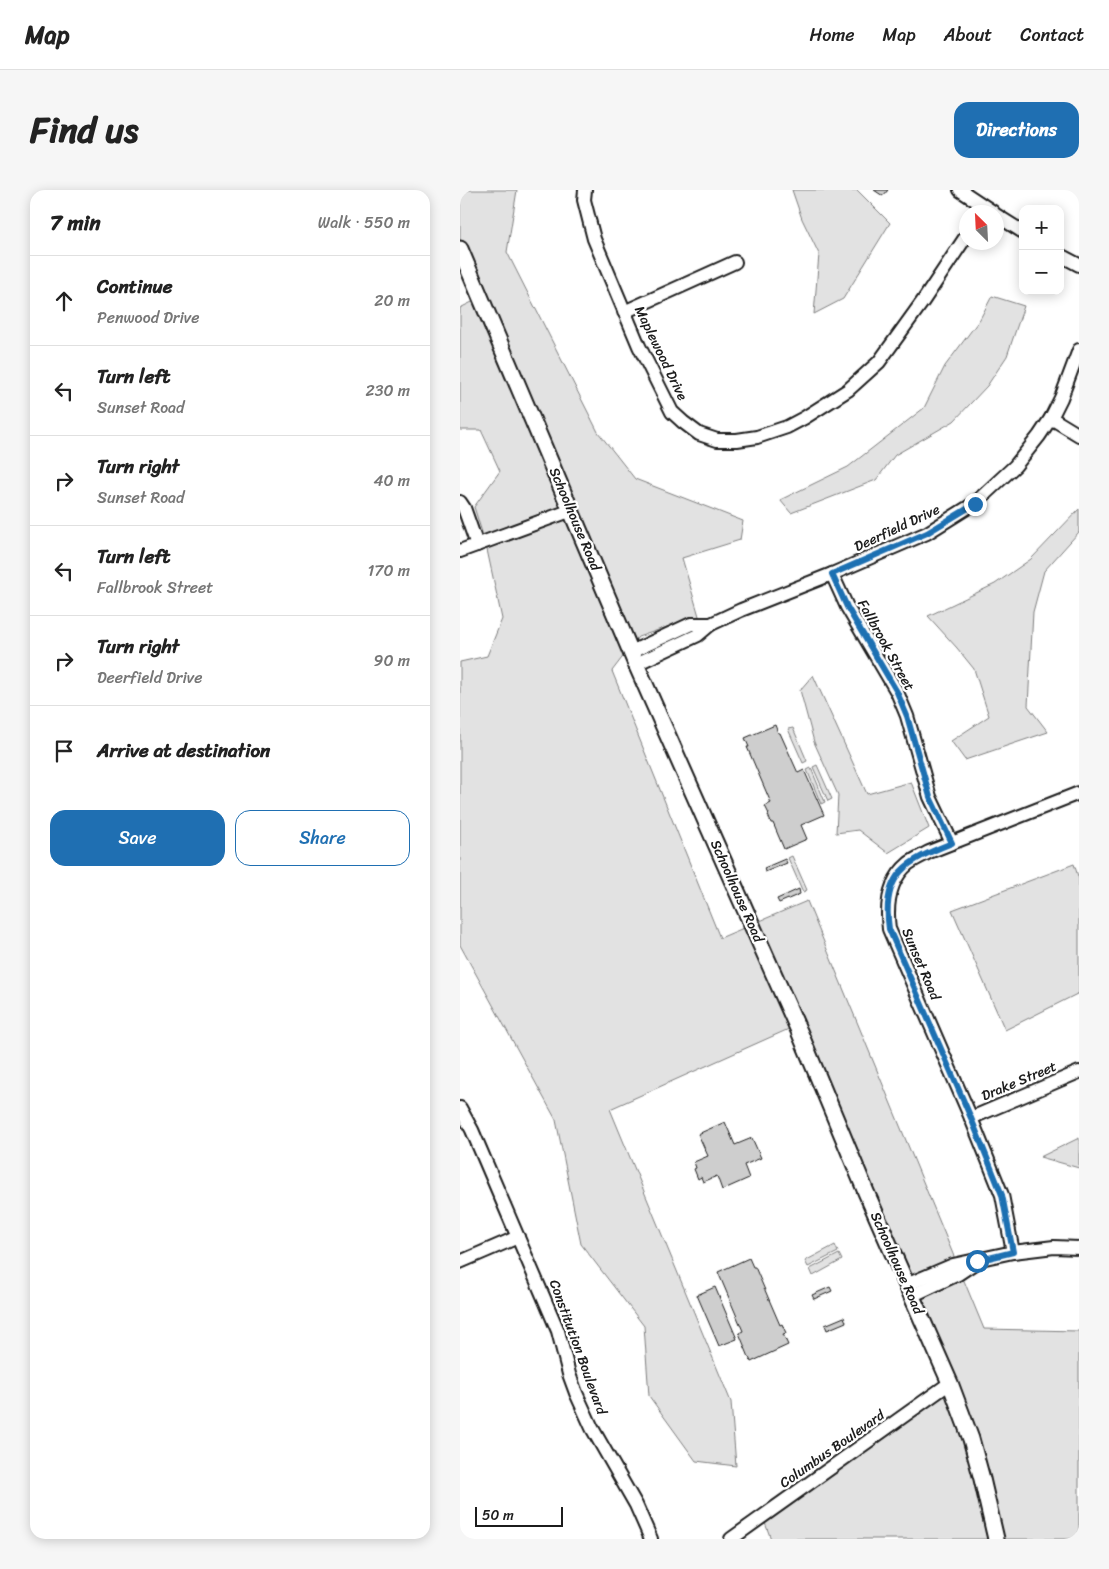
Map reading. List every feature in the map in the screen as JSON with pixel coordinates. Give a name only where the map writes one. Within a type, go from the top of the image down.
[{"type":"street","name":"Maplewood Drive","points":[[585,190],[584,200],[594,239],[639,346],[672,412],[699,434],[717,440],[758,437],[787,427],[848,390],[879,362],[923,301],[959,246]]},
{"type":"street","points":[[960,190],[979,205]]},
{"type":"street","points":[[1004,220],[1019,229]]},
{"type":"street","name":"Schoolhouse Road","points":[[460,249],[464,268],[572,510],[633,658],[799,1031],[866,1192],[950,1384],[971,1440],[996,1539]]},
{"type":"street","points":[[1064,257],[1079,265]]},
{"type":"street","points":[[624,312],[736,262]]},
{"type":"street","name":"Deerfield Drive","points":[[633,658],[691,624],[711,624],[832,574],[927,533],[975,504],[1015,466],[1040,436],[1061,398],[1079,350]]},
{"type":"street","points":[[1051,418],[1079,435]]},
{"type":"street","points":[[460,502],[464,508],[477,545]]},
{"type":"street","points":[[460,551],[572,510]]},
{"type":"street","name":"Fallbrook Street","points":[[832,574],[847,607],[897,692],[907,716],[930,797],[952,843]]},
{"type":"street","name":"Sunset Road","points":[[1013,1252],[1002,1195],[971,1118],[889,929],[887,915],[891,888],[898,873],[909,863],[952,843],[1079,793]]},
{"type":"street","name":"Drake Street","points":[[971,1118],[1079,1072]]},
{"type":"street","name":"Constitution Boulevard","points":[[460,1108],[472,1130],[558,1331],[569,1374],[584,1411],[636,1505],[650,1539]]},
{"type":"street","points":[[460,1262],[518,1236]]},
{"type":"street","points":[[909,1290],[953,1266],[1013,1252],[1054,1247],[1079,1248]]},
{"type":"street","name":"Columbus Boulevard","points":[[732,1539],[950,1384]]},
{"type":"shaded area","points":[[460,190],[517,190],[507,252],[598,432],[635,479],[743,521],[740,540],[682,558],[699,616],[638,637],[612,671],[720,938],[807,901],[984,1329],[1079,1331],[1079,1539],[771,1539],[765,1523],[949,1385],[791,1028],[610,1109],[731,1402],[736,1466],[696,1461],[649,1396],[644,1326],[581,1244],[556,1120],[460,945],[460,662],[487,656],[502,619],[486,545],[474,507],[500,471],[481,430],[460,430],[460,308],[480,298],[460,250]]},
{"type":"shaded area","points":[[792,190],[857,190],[890,223],[843,299],[814,314],[819,254],[802,219]]},
{"type":"shaded area","points":[[992,296],[1024,306],[1007,356],[987,386],[954,421],[895,455],[876,480],[791,513],[780,500],[848,467],[924,408],[945,366],[980,319]]},
{"type":"shaded area","points":[[1079,509],[1079,532],[1044,571],[1033,612],[1028,706],[1048,732],[965,760],[951,741],[989,716],[974,669],[928,616],[995,584],[1031,559]]},
{"type":"shaded area","points":[[813,675],[867,794],[911,782],[929,828],[888,853],[858,830],[836,833],[838,795],[814,742],[800,690]]},
{"type":"shaded area","points":[[793,728],[807,761],[803,763],[788,729]]},
{"type":"shaded area","points":[[817,765],[832,799],[828,801],[813,767]]},
{"type":"shaded area","points":[[811,768],[825,802],[821,804],[807,770]]},
{"type":"shaded area","points":[[792,856],[807,890],[803,892],[788,858]]},
{"type":"shaded area","points":[[1074,864],[1079,879],[1079,993],[1005,1030],[952,910]]},
{"type":"shaded area","points":[[1079,1138],[1079,1168],[1040,1157]]},
{"type":"shaded area","points":[[835,1245],[838,1252],[808,1267],[805,1261]]},
{"type":"shaded area","points":[[839,1254],[842,1260],[813,1276],[810,1269]]},
{"type":"building","points":[[874,190],[888,190],[883,196]]},
{"type":"building","points":[[775,725],[798,773],[804,770],[824,815],[801,825],[807,839],[784,849],[768,815],[765,806],[771,803],[745,738]]},
{"type":"building","points":[[785,859],[787,863],[765,872],[764,868]]},
{"type":"building","points":[[799,889],[800,894],[779,903],[777,899]]},
{"type":"building","points":[[725,1122],[735,1145],[752,1138],[761,1158],[744,1165],[749,1178],[722,1190],[717,1176],[703,1182],[701,1177],[698,1179],[694,1169],[696,1168],[694,1162],[708,1156],[698,1134]]},
{"type":"building","points":[[749,1258],[753,1267],[755,1267],[780,1325],[782,1324],[786,1333],[783,1334],[788,1345],[751,1362],[739,1333],[743,1331],[718,1272]]},
{"type":"building","points":[[715,1287],[737,1339],[719,1346],[697,1295]]},
{"type":"building","points":[[830,1287],[832,1291],[814,1299],[812,1295]]},
{"type":"building","points":[[844,1317],[846,1322],[827,1330],[825,1325]]},
{"type":"route","points":[[975,504],[927,533],[832,574],[847,607],[897,692],[907,716],[930,797],[952,843],[929,852],[909,863],[898,873],[891,888],[887,915],[889,929],[971,1118],[1002,1195],[1013,1252],[977,1261]]}]
